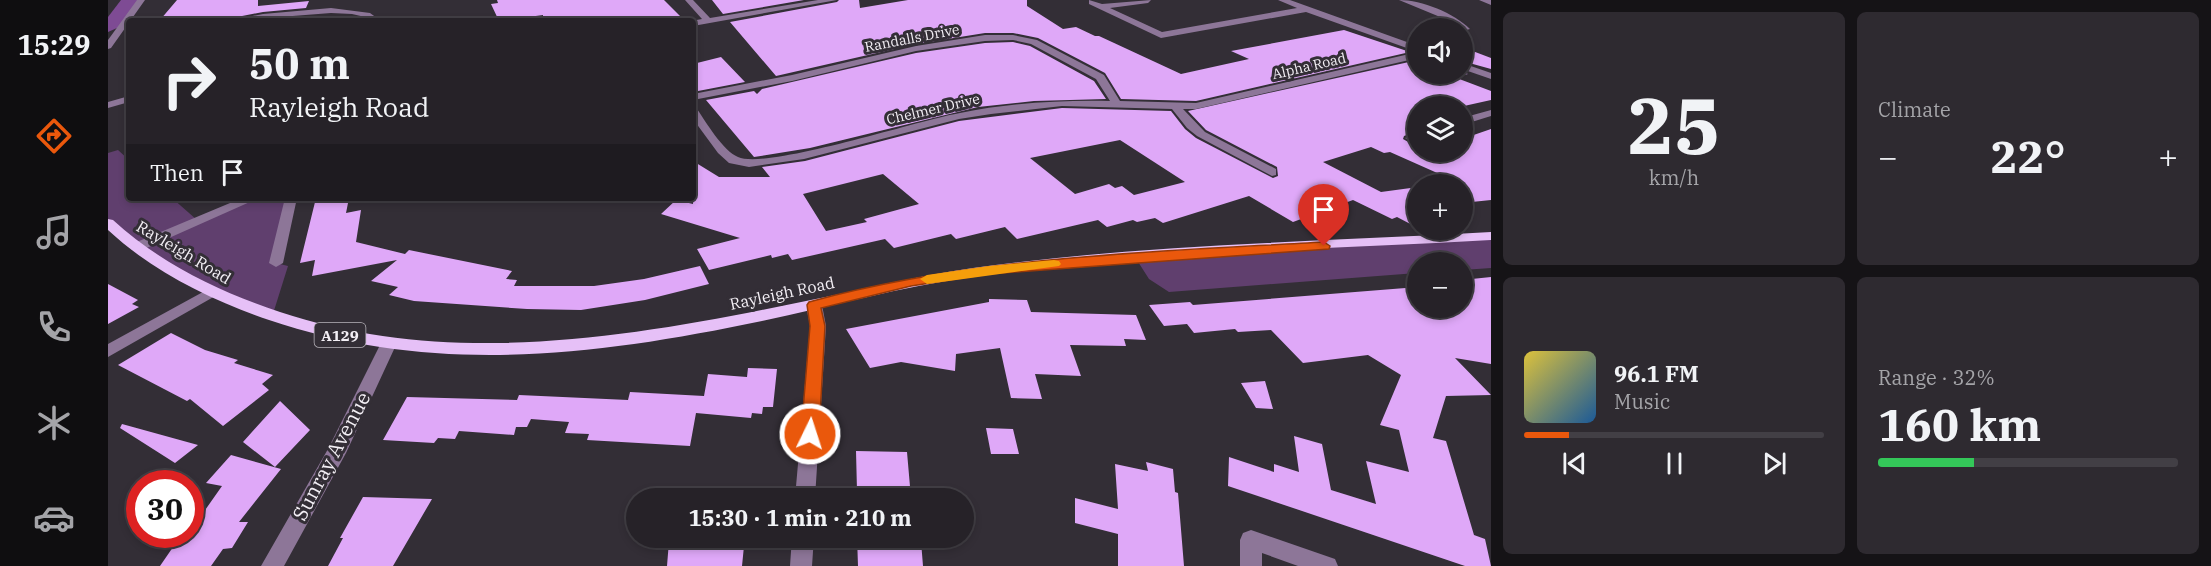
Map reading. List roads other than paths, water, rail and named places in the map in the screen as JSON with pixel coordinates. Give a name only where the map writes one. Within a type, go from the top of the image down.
[{"type":"main road","name":"Rayleigh Road","points":[[108,223],[137,247],[212,292],[291,324],[388,345],[500,350],[561,347],[708,326],[814,305],[911,282],[1000,269],[1146,257],[1491,236]]},
{"type":"street","points":[[132,18],[141,0]]},
{"type":"street","points":[[689,0],[708,21]]},
{"type":"street","points":[[696,23],[833,0]]},
{"type":"street","points":[[1282,0],[1407,45]]},
{"type":"street","points":[[1403,0],[1450,18]]},
{"type":"street","points":[[1483,0],[1491,3]]},
{"type":"street","points":[[1102,6],[1148,1]]},
{"type":"street","points":[[1092,2],[1161,35],[1307,9]]},
{"type":"street","points":[[258,18],[337,9],[370,14],[374,18]]},
{"type":"street","points":[[108,46],[124,33]]},
{"type":"street","name":"Randalls Drive","points":[[696,96],[915,49],[1006,36],[1024,38],[1034,42],[1100,77],[1107,84],[1116,103]]},
{"type":"street","name":"Alpha Road","points":[[1206,104],[1407,58]]},
{"type":"street","points":[[1473,70],[1491,76]]},
{"type":"street","name":"Chelmer Drive","points":[[696,115],[722,152],[733,160],[749,163],[804,155],[959,116],[1062,103],[1116,103],[1176,107],[1206,104]]},
{"type":"street","points":[[1176,107],[1191,126],[1201,134],[1272,172]]},
{"type":"street","points":[[1473,119],[1491,113]]},
{"type":"street","points":[[137,247],[246,201]]},
{"type":"street","points":[[276,263],[290,201]]},
{"type":"street","points":[[108,351],[212,292]]},
{"type":"street","points":[[806,488],[818,326],[814,305]]},
{"type":"street","name":"Sunray Avenue","points":[[272,566],[336,453],[388,345]]},
{"type":"street","points":[[1251,566],[1251,540],[1327,566]]},
{"type":"street","points":[[801,566],[802,548]]}]
